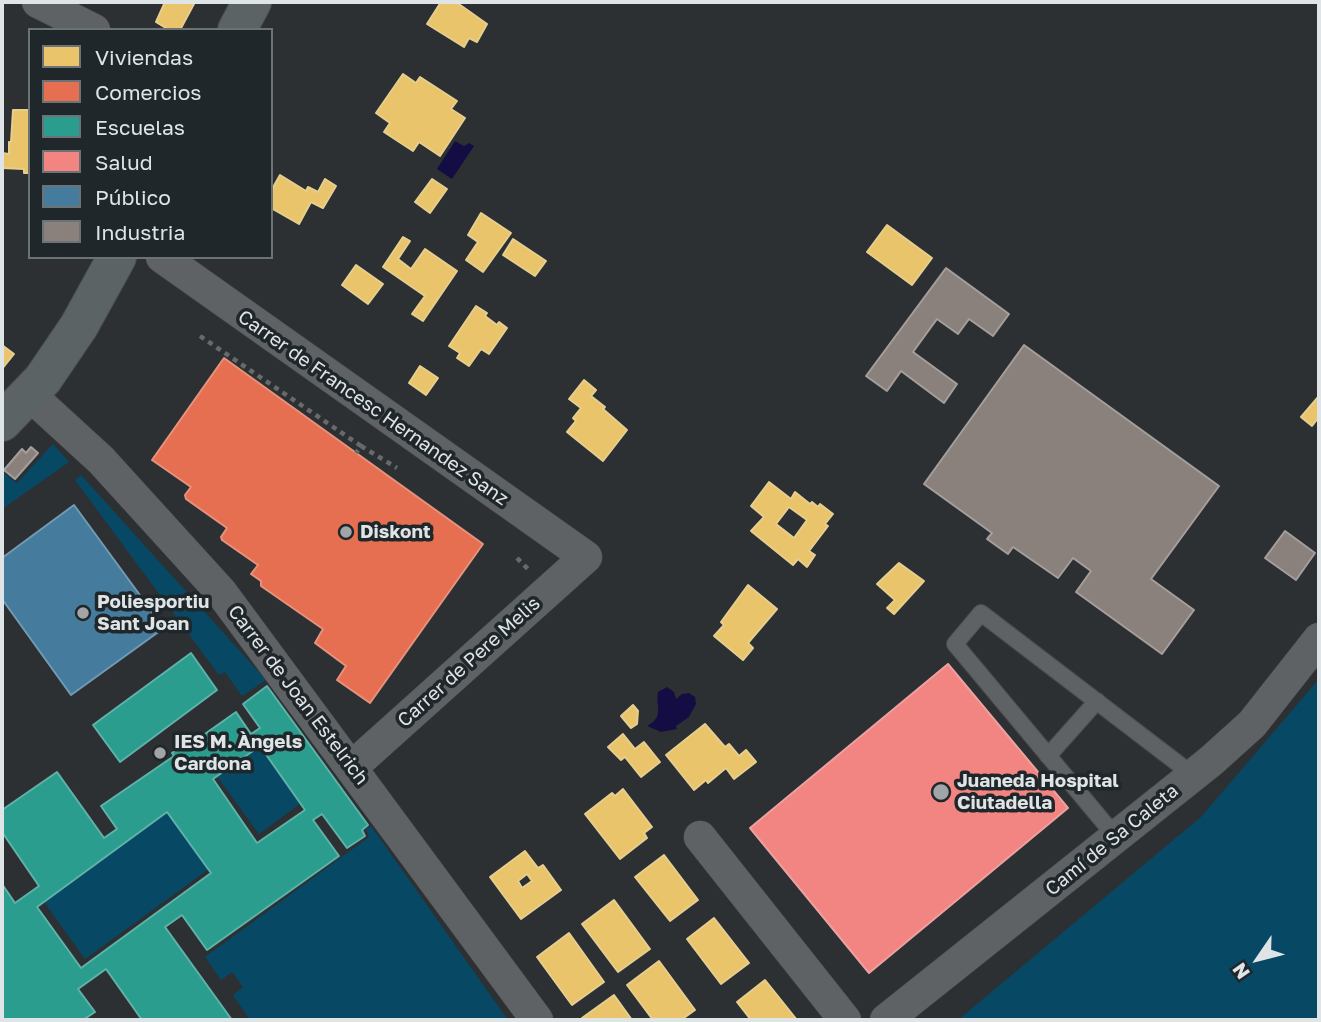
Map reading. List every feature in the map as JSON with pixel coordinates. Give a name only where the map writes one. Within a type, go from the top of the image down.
[{"type":"street","points":[[38,2],[90,28]]},
{"type":"street","points":[[238,28],[251,2]]},
{"type":"street","name":"Carrer de Francesc Hernandez Sanz","points":[[165,259],[586,557]]},
{"type":"street","points":[[11,412],[79,326],[109,269]]},
{"type":"street","name":"Carrer de Joan Estelrich","points":[[11,412],[101,460],[221,592],[537,1020]]},
{"type":"street","name":"Carrer de Pere Melis","points":[[352,767],[586,557]]},
{"type":"street","name":"Camí de Sa Caleta","points":[[886,1020],[1193,775],[1252,724],[1319,639]]},
{"type":"street","points":[[700,837],[845,1020]]},
{"type":"lane","points":[[1116,837],[955,644],[981,613],[1193,775]]},
{"type":"lane","points":[[1048,756],[1097,701]]},
{"type":"path","points":[[200,336],[397,468]]},
{"type":"path","points":[[356,453],[361,446]]},
{"type":"shaded area","points":[[455,141],[464,146],[469,143],[474,146],[452,179],[437,169]]},
{"type":"shaded area","points":[[53,444],[69,462],[2,509],[2,472],[17,483]]},
{"type":"shaded area","points":[[81,475],[266,680],[242,696],[225,672],[219,675],[75,480]]},
{"type":"shaded area","points":[[1319,679],[1319,1020],[958,1020],[1201,817]]},
{"type":"shaded area","points":[[667,687],[674,692],[676,699],[689,693],[695,697],[696,704],[689,717],[676,726],[677,729],[661,732],[647,726],[653,723],[658,715],[658,692]]},
{"type":"shaded area","points":[[259,738],[305,800],[259,834],[214,772]]},
{"type":"shaded area","points":[[170,805],[213,866],[85,959],[42,899]]},
{"type":"shaded area","points":[[371,826],[508,1020],[250,1020],[233,995],[243,987],[232,972],[221,980],[205,957],[369,837],[366,829]]},
{"type":"building: Viviendas","points":[[165,2],[195,2],[181,28],[166,28],[156,22]]},
{"type":"building: Viviendas","points":[[441,2],[456,2],[487,24],[477,42],[469,38],[464,47],[427,24]]},
{"type":"building: Viviendas","points":[[403,74],[416,83],[420,77],[457,101],[451,109],[465,118],[440,156],[419,142],[413,151],[384,132],[390,123],[376,113]]},
{"type":"building: Viviendas","points":[[13,110],[28,110],[28,173],[24,173],[24,169],[2,168],[2,153],[9,154]]},
{"type":"building: Viviendas","points":[[280,175],[306,191],[308,187],[318,192],[325,179],[336,186],[323,208],[311,202],[299,224],[273,209],[273,187]]},
{"type":"building: Viviendas","points":[[432,179],[447,189],[430,213],[415,202]]},
{"type":"building: Viviendas","points":[[481,213],[511,233],[483,272],[466,260],[478,242],[468,235]]},
{"type":"building: Viviendas","points":[[887,225],[932,258],[912,285],[867,252]]},
{"type":"building: Viviendas","points":[[403,237],[410,241],[398,259],[411,269],[425,249],[457,271],[423,321],[412,314],[425,296],[383,267]]},
{"type":"building: Viviendas","points":[[513,239],[546,261],[535,276],[503,255]]},
{"type":"building: Viviendas","points":[[356,265],[383,284],[368,304],[342,285]]},
{"type":"building: Viviendas","points":[[476,306],[487,313],[485,316],[497,325],[499,322],[507,328],[489,354],[481,349],[469,366],[457,358],[460,353],[449,346]]},
{"type":"building: Viviendas","points":[[2,345],[14,354],[2,369]]},
{"type":"building: Viviendas","points":[[420,366],[438,378],[426,395],[409,383]]},
{"type":"building: Viviendas","points":[[584,380],[596,390],[591,396],[627,430],[603,461],[567,432],[576,421],[573,418],[581,408],[569,399]]},
{"type":"building: Viviendas","points":[[1319,396],[1319,417],[1312,426],[1301,417]]},
{"type":"building: Viviendas","points":[[769,482],[791,499],[795,492],[810,504],[812,502],[818,507],[820,504],[833,514],[825,524],[828,526],[809,551],[815,555],[807,567],[798,559],[793,565],[751,531],[764,517],[751,506]],"holes":[[[789,507],[807,520],[794,538],[776,524]]]},
{"type":"building: Viviendas","points":[[899,563],[924,581],[894,614],[887,608],[895,600],[877,584]]},
{"type":"building: Viviendas","points":[[748,585],[777,609],[748,643],[753,648],[743,660],[714,636],[724,625],[721,622]]},
{"type":"building: Viviendas","points":[[633,705],[638,711],[637,724],[631,728],[621,716]]},
{"type":"building: Viviendas","points":[[705,724],[725,747],[729,744],[739,756],[746,750],[756,762],[734,779],[726,768],[708,783],[706,780],[694,790],[666,755]]},
{"type":"building: Viviendas","points":[[623,734],[635,749],[644,742],[660,762],[641,777],[625,757],[621,760],[608,747]]},
{"type":"building: Viviendas","points":[[623,789],[652,827],[644,833],[647,838],[620,859],[585,814],[612,793],[615,796]]},
{"type":"building: Viviendas","points":[[525,851],[538,868],[543,865],[561,890],[521,919],[490,877]],"holes":[[[527,874],[532,881],[522,888],[518,881]]]},
{"type":"building: Viviendas","points":[[664,855],[698,900],[670,921],[635,877]]},
{"type":"building: Viviendas","points":[[614,900],[650,949],[618,972],[582,924]]},
{"type":"building: Viviendas","points":[[714,918],[749,963],[721,984],[687,939]]},
{"type":"building: Viviendas","points":[[569,933],[604,982],[572,1005],[537,957]]},
{"type":"building: Viviendas","points":[[659,961],[695,1010],[681,1020],[653,1020],[627,985]]},
{"type":"building: Viviendas","points":[[765,980],[797,1020],[751,1020],[737,1002]]},
{"type":"building: Viviendas","points":[[614,995],[632,1020],[583,1020],[582,1018]]},
{"type":"building: Comercios","name":"Diskont","points":[[224,358],[483,544],[370,703],[337,680],[346,666],[315,643],[323,629],[261,586],[261,581],[251,574],[258,565],[222,540],[227,528],[186,499],[185,495],[191,487],[152,460]]},
{"type":"building: Escuelas","points":[[191,653],[217,690],[120,762],[93,725]]},
{"type":"building: Escuelas","points":[[267,686],[368,825],[362,830],[365,836],[347,848],[322,814],[313,820],[339,856],[207,950],[182,915],[165,927],[232,1020],[142,1020],[106,969],[78,989],[95,1012],[83,1020],[2,1020],[2,884],[15,903],[39,886],[2,832],[2,810],[57,772],[104,838],[117,829],[101,806],[174,756],[172,753],[183,745],[185,748],[236,712],[251,734],[260,728],[243,704]],"holes":[[[260,746],[305,810],[257,843],[213,779]],[[167,812],[211,873],[81,968],[37,907]]]},
{"type":"building: Salud","points":[[948,664],[1068,808],[869,973],[750,828]]},
{"type":"building: Público","name":"Poliesportiu Sant Joan","points":[[74,505],[164,628],[71,695],[2,599],[2,558]]},
{"type":"building: Industria","points":[[946,268],[1009,314],[993,336],[969,319],[958,334],[937,319],[913,352],[957,384],[944,403],[901,371],[887,391],[866,376]]},
{"type":"building: Industria","points":[[1024,345],[1219,486],[1151,579],[1194,610],[1162,654],[1076,592],[1091,571],[1073,558],[1058,578],[1013,547],[1008,554],[987,539],[992,533],[924,484]]},
{"type":"building: Industria","points":[[31,447],[38,453],[15,479],[4,470],[22,449],[26,453]]},
{"type":"building: Industria","points":[[1285,531],[1315,553],[1296,580],[1265,558]]},
{"type":"place","name":"Diskont","points":[[346,532]]},
{"type":"place","name":"Poliesportiu Sant Joan","points":[[83,613]]},
{"type":"place","name":"IES M. Àngels Cardona","points":[[160,753]]},
{"type":"place","name":"Juaneda Hospital Ciutadella","points":[[941,792]]}]
